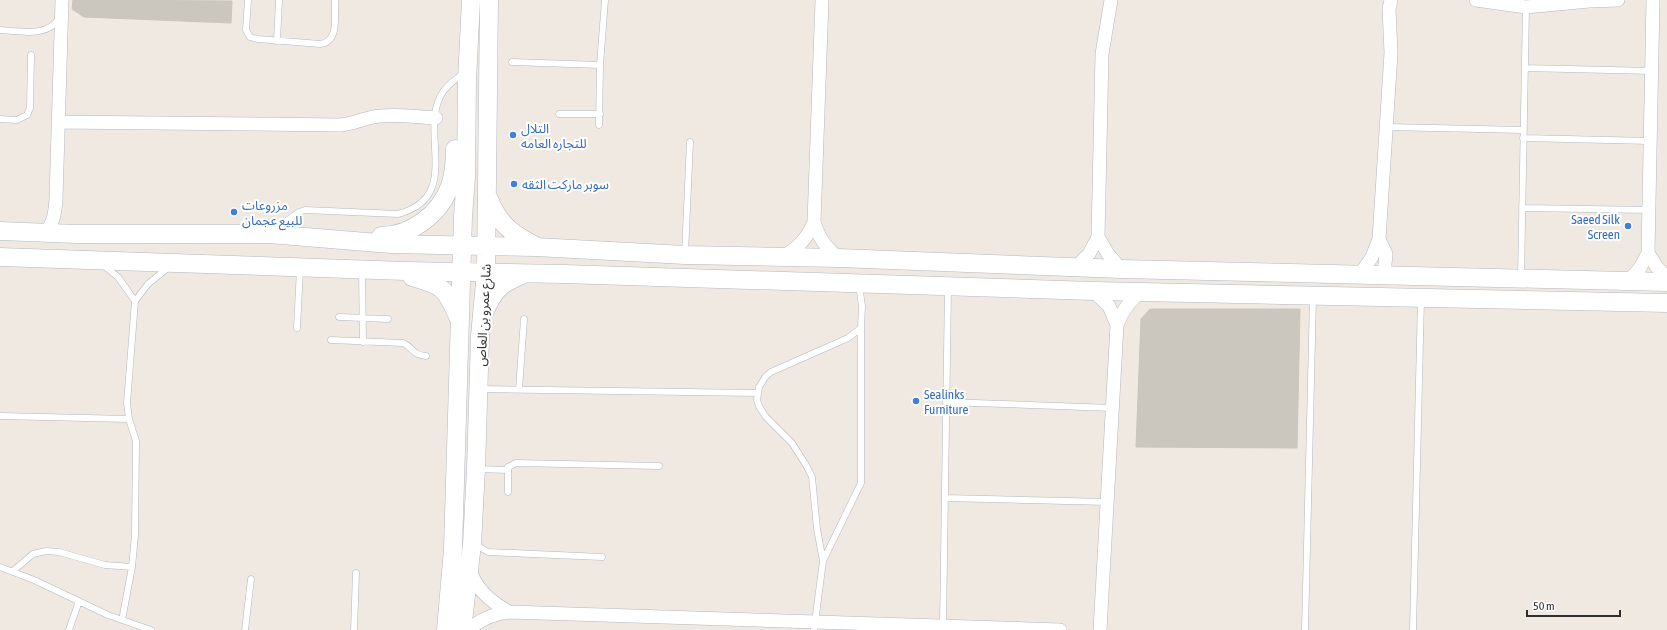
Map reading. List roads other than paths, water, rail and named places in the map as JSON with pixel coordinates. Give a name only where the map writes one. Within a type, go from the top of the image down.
[{"type":"main road","name":"شارع عمرو بن العاص","points":[[446,630],[453,549],[461,272],[466,177],[467,79],[472,0]]},
{"type":"main road","name":"شارع عمرو بن العاص","points":[[462,630],[472,544],[481,319],[486,272],[490,0]]},
{"type":"main road","points":[[299,236],[313,233],[388,236],[410,230],[430,216],[445,197],[451,181],[454,163],[457,120],[467,79]]},
{"type":"main road","points":[[487,192],[496,215],[501,221],[518,237],[536,247]]},
{"type":"main road","points":[[0,231],[76,234],[269,234],[391,244],[487,245],[685,255],[839,258],[1121,269],[1361,273],[1518,279],[1667,282]]},
{"type":"main road","points":[[0,256],[94,261],[1093,291],[1667,303]]},
{"type":"main road","points":[[386,270],[426,281],[441,287],[446,292],[460,320]]},
{"type":"main road","points":[[481,319],[490,298],[498,289],[510,279],[524,274]]},
{"type":"main road","points":[[1313,295],[1327,288],[1371,285],[1384,274]]},
{"type":"main road","points":[[1422,298],[1428,290],[1436,285],[1499,286],[1518,279]]},
{"type":"street","points":[[45,233],[53,220],[55,208],[62,0]]},
{"type":"street","points":[[822,0],[814,222],[817,233],[823,243],[839,258]]},
{"type":"street","points":[[1076,267],[1089,254],[1098,237],[1102,54],[1103,39],[1111,0]]},
{"type":"street","points":[[1361,273],[1372,257],[1379,239],[1391,53],[1389,9],[1391,0]]},
{"type":"street","points":[[1476,0],[1526,8],[1589,1],[1618,0]]},
{"type":"street","points":[[1628,281],[1640,268],[1648,253],[1653,0]]},
{"type":"street","points":[[58,122],[340,125],[352,124],[378,116],[436,118]]},
{"type":"street","points":[[782,257],[793,251],[802,243],[814,222]]},
{"type":"street","points":[[1098,237],[1108,254],[1121,269]]},
{"type":"street","points":[[1379,239],[1386,254],[1384,274]]},
{"type":"street","points":[[1648,253],[1656,266],[1667,278]]},
{"type":"street","points":[[1093,291],[1109,306],[1117,325]]},
{"type":"street","points":[[1100,630],[1117,325],[1128,303],[1141,292]]},
{"type":"street","points":[[469,566],[472,577],[479,588],[493,602],[509,612]]},
{"type":"street","points":[[469,630],[481,620],[490,616],[509,612],[814,626],[943,626],[1060,630]]},
{"type":"lane","points":[[248,0],[246,26],[248,34],[254,39],[320,44],[328,42],[334,31],[335,0]]},
{"type":"lane","points":[[277,41],[279,0]]},
{"type":"lane","points":[[599,125],[600,65],[605,0]]},
{"type":"lane","points":[[1518,279],[1522,208],[1526,8]]},
{"type":"lane","points":[[0,30],[43,31],[53,25],[61,14]]},
{"type":"lane","points":[[0,119],[17,120],[27,115],[30,108],[31,55]]},
{"type":"lane","points":[[512,62],[600,65]]},
{"type":"lane","points":[[1525,68],[1652,71]]},
{"type":"lane","points":[[269,234],[299,212],[305,210],[390,214],[407,212],[414,208],[427,196],[434,181],[436,118],[438,104],[444,90],[449,85],[467,79]]},
{"type":"lane","points":[[559,114],[600,114]]},
{"type":"lane","points":[[1387,127],[1524,130]]},
{"type":"lane","points":[[1524,138],[1650,141]]},
{"type":"lane","points":[[685,255],[690,142]]},
{"type":"lane","points":[[1522,208],[1649,210]]},
{"type":"lane","points":[[94,261],[118,277],[135,301]]},
{"type":"lane","points":[[122,620],[132,567],[135,535],[137,451],[135,434],[129,419],[127,402],[135,301],[148,284],[173,263]]},
{"type":"lane","points":[[297,328],[300,267]]},
{"type":"lane","points":[[362,269],[363,342]]},
{"type":"lane","points":[[814,626],[823,561],[861,483],[862,306],[859,283]]},
{"type":"lane","points":[[943,626],[948,286]]},
{"type":"lane","points":[[1305,630],[1313,295]]},
{"type":"lane","points":[[1413,630],[1422,298]]},
{"type":"lane","points":[[339,317],[388,319]]},
{"type":"lane","points":[[519,390],[524,319]]},
{"type":"lane","points":[[823,561],[817,529],[812,477],[792,443],[761,411],[757,400],[762,381],[771,372],[848,338],[861,328]]},
{"type":"lane","points":[[331,340],[403,342],[408,345],[415,354],[426,356]]},
{"type":"lane","points":[[479,389],[758,394]]},
{"type":"lane","points":[[946,402],[1113,408]]},
{"type":"lane","points":[[0,416],[129,419]]},
{"type":"lane","points":[[508,492],[508,470],[510,465],[516,462],[659,466]]},
{"type":"lane","points":[[476,469],[508,470]]},
{"type":"lane","points":[[945,498],[1107,502]]},
{"type":"lane","points":[[472,544],[488,552],[602,557]]},
{"type":"lane","points":[[13,571],[26,558],[40,551],[59,552],[105,565],[132,567]]},
{"type":"lane","points":[[0,567],[13,571],[122,620],[151,630]]},
{"type":"lane","points":[[354,630],[356,573]]},
{"type":"lane","points":[[245,630],[251,579]]},
{"type":"lane","points":[[68,630],[79,601]]},
{"type":"place","name":"التلال للتجاره العامه","points":[[513,135]]},
{"type":"place","name":"سوبر ماركت الثقه","points":[[514,184]]},
{"type":"place","name":"مزروعات للبيع عجمان","points":[[234,212]]},
{"type":"place","name":"Saeed Silk Screen","points":[[1628,226]]},
{"type":"place","name":"Sealinks Furniture","points":[[916,401]]}]
